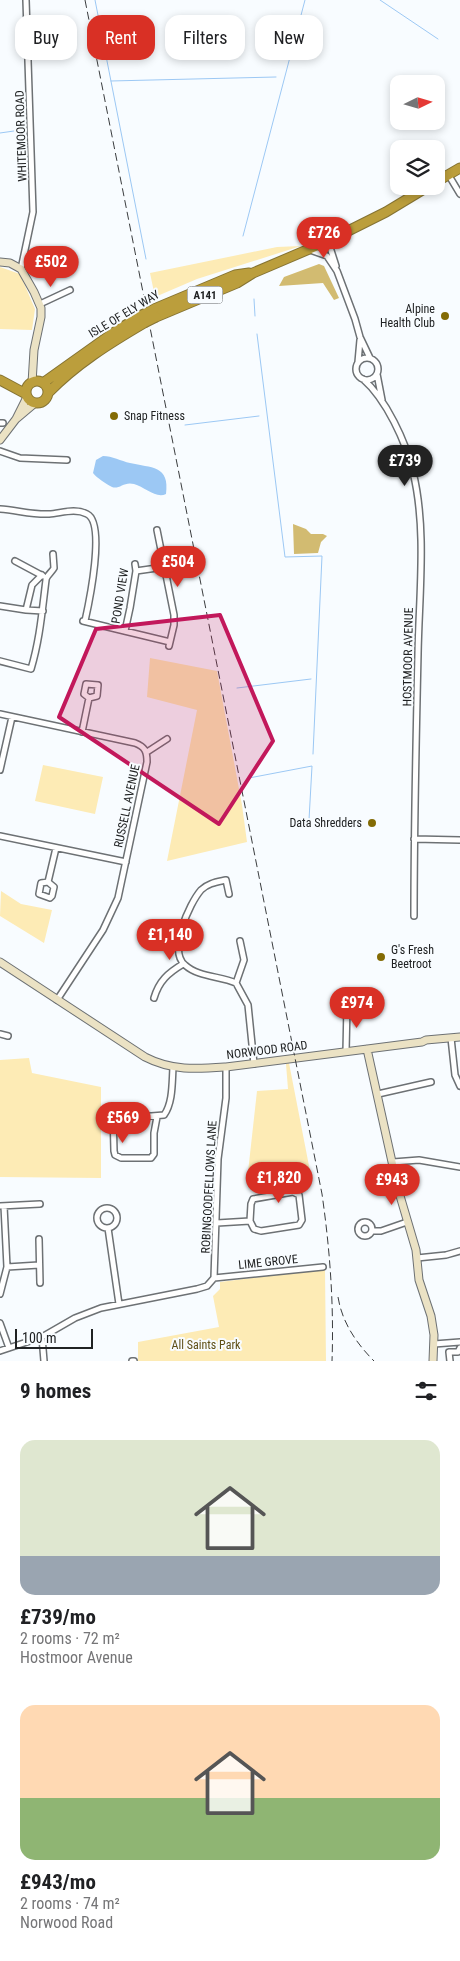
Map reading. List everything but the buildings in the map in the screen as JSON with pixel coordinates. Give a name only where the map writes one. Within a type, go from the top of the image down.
[{"type":"highway","points":[[445,176],[460,168]]},
{"type":"highway","name":"ISLE OF ELY WAY","points":[[33,387],[108,336],[155,313],[236,283],[253,273],[309,250],[386,212],[414,195]]},
{"type":"highway","name":"ISLE OF ELY WAY","points":[[48,393],[73,370],[143,319]]},
{"type":"highway","points":[[0,380],[11,385],[47,387],[48,393]]},
{"type":"highway","points":[[33,387],[35,403]]},
{"type":"highway","name":"A141","points":[[35,403],[44,401],[48,393]]},
{"type":"street","name":"WHITEMOOR ROAD","points":[[21,269],[33,212],[26,0]]},
{"type":"street","points":[[448,174],[460,194]]},
{"type":"street","points":[[328,241],[360,337],[370,358],[376,363],[377,374],[371,379],[363,379],[358,376],[356,370],[360,337]]},
{"type":"street","points":[[309,250],[320,252],[327,256],[337,271]]},
{"type":"street","points":[[0,262],[10,263],[21,269],[40,304],[42,317],[34,350],[33,387],[16,419],[0,440]]},
{"type":"street","points":[[40,304],[70,290]]},
{"type":"street","points":[[358,362],[362,358],[370,358]]},
{"type":"street","name":"HOSTMOOR AVENUE","points":[[377,374],[383,404]]},
{"type":"street","name":"HOSTMOOR AVENUE","points":[[363,379],[383,404],[398,433],[413,472],[420,520],[414,916]]},
{"type":"street","points":[[16,419],[35,403]]},
{"type":"street","points":[[0,452],[20,458],[67,460]]},
{"type":"street","points":[[0,509],[38,514],[78,511],[89,514],[95,528],[94,570],[84,621],[169,644],[174,625],[174,615],[157,530]]},
{"type":"street","points":[[26,610],[32,585],[54,568],[53,554]]},
{"type":"street","points":[[15,561],[44,576]]},
{"type":"street","name":"POND VIEW","points":[[125,631],[136,571],[135,564]]},
{"type":"street","points":[[136,571],[164,568]]},
{"type":"street","points":[[0,661],[31,669],[38,646],[43,611],[44,576]]},
{"type":"street","points":[[0,606],[43,611]]},
{"type":"street","points":[[82,732],[89,698]]},
{"type":"street","name":"RUSSELL AVENUE","points":[[0,714],[134,743],[143,746],[147,752],[147,762],[118,898],[103,930],[57,1000]]},
{"type":"street","points":[[0,770],[12,717]]},
{"type":"street","points":[[147,752],[167,739]]},
{"type":"street","points":[[0,836],[126,862]]},
{"type":"street","points":[[414,839],[460,840]]},
{"type":"street","points":[[48,882],[56,848]]},
{"type":"street","points":[[229,894],[226,880],[206,886],[197,896],[178,941],[178,952],[183,964],[200,974],[216,976],[236,983],[248,1005],[254,1064]]},
{"type":"street","points":[[236,983],[244,960],[240,941]]},
{"type":"street","name":"NORWOOD ROAD","points":[[0,962],[145,1057],[155,1063],[173,1068],[189,1069],[254,1064],[460,1037]]},
{"type":"street","points":[[154,998],[162,981],[170,972],[183,964]]},
{"type":"street","points":[[346,1052],[347,1006]]},
{"type":"street","points":[[0,1034],[8,1036]]},
{"type":"street","points":[[451,1038],[455,1075],[460,1086]]},
{"type":"street","points":[[367,1049],[417,1258],[419,1280],[431,1316],[434,1344],[433,1361]]},
{"type":"street","name":"ROBINGOODFELLOWS LANE","points":[[214,1278],[218,1159],[226,1098],[226,1067]]},
{"type":"street","points":[[157,1117],[157,1125],[154,1132],[154,1154],[151,1158],[121,1158],[115,1155],[113,1112],[132,1112],[139,1117],[164,1115],[168,1110],[173,1068]]},
{"type":"street","points":[[378,1094],[431,1082]]},
{"type":"street","points":[[393,1162],[420,1160],[460,1167]]},
{"type":"street","points":[[293,1192],[299,1196],[302,1220],[299,1225],[261,1231],[254,1229],[250,1221],[253,1199],[293,1192]]},
{"type":"street","points":[[0,1294],[7,1267],[2,1206],[40,1204]]},
{"type":"street","points":[[105,1208],[114,1210],[117,1218],[114,1224],[108,1228],[100,1225],[97,1220],[98,1213],[105,1208]]},
{"type":"street","points":[[217,1223],[250,1221]]},
{"type":"street","points":[[372,1231],[381,1232],[407,1222]]},
{"type":"street","points":[[108,1228],[119,1304]]},
{"type":"street","points":[[39,1239],[40,1283]]},
{"type":"street","points":[[417,1258],[446,1255],[460,1251]]},
{"type":"street","points":[[7,1267],[39,1265]]},
{"type":"street","name":"LIME GROVE","points":[[214,1278],[323,1267]]},
{"type":"street","points":[[0,1351],[42,1337],[75,1318],[101,1308],[197,1289],[207,1286],[214,1278]]},
{"type":"street","points":[[0,1323],[9,1348]]},
{"type":"street","points":[[42,1337],[44,1361]]},
{"type":"street","points":[[434,1344],[460,1342]]},
{"type":"street","points":[[450,1361],[449,1352],[458,1352],[460,1348]]},
{"type":"highlighted area","points":[[220,615],[273,741],[219,824],[59,717],[96,629]]},
{"type":"green space","points":[[301,246],[197,279],[155,297],[150,273],[277,247]]},
{"type":"green space","points":[[0,267],[20,274],[35,309],[32,330],[0,329]]},
{"type":"green space","points":[[150,658],[217,671],[247,842],[167,861],[197,710],[147,697]]},
{"type":"green space","points":[[43,765],[103,777],[95,814],[35,801]]},
{"type":"green space","points":[[1,891],[21,904],[52,910],[44,943],[0,916]]},
{"type":"green space","points":[[29,1058],[32,1073],[101,1087],[101,1178],[0,1177],[0,1060]]},
{"type":"green space","points":[[289,1063],[310,1171],[247,1181],[257,1091],[288,1089],[286,1064]]},
{"type":"green space","name":"All Saints Park","points":[[325,1269],[326,1361],[138,1361],[138,1342],[219,1327],[213,1296],[220,1289],[220,1282]]},
{"type":"shaded area","points":[[319,264],[324,266],[339,298],[334,300],[323,283],[279,286],[284,277]]},
{"type":"shaded area","points":[[293,524],[306,529],[311,534],[327,536],[321,542],[318,553],[294,554]]},
{"type":"water","points":[[103,456],[157,469],[165,478],[166,494],[154,494],[138,485],[130,483],[115,488],[107,484],[93,473],[96,460]]},
{"type":"waterway","points":[[95,0],[146,259]]},
{"type":"waterway","points":[[243,236],[305,0]]},
{"type":"waterway","points":[[380,0],[438,39]]},
{"type":"waterway","points":[[111,81],[276,77]]},
{"type":"waterway","points":[[0,133],[14,131]]},
{"type":"waterway","points":[[254,299],[255,316]]},
{"type":"waterway","points":[[257,334],[285,557],[322,556],[313,754]]},
{"type":"waterway","points":[[185,425],[259,416]]},
{"type":"waterway","points":[[237,688],[311,679]]},
{"type":"waterway","points":[[249,778],[312,766],[309,820]]},
{"type":"railway","points":[[85,0],[322,1194],[331,1278],[332,1361]]},
{"type":"railway","points":[[338,1297],[343,1315],[351,1332],[374,1361]]},
{"type":"place","name":"Alpine Health Club","points":[[445,316]]},
{"type":"place","name":"Snap Fitness","points":[[114,416]]},
{"type":"place","name":"Data Shredders","points":[[372,823]]},
{"type":"place","name":"G's Fresh Beetroot","points":[[381,957]]}]
